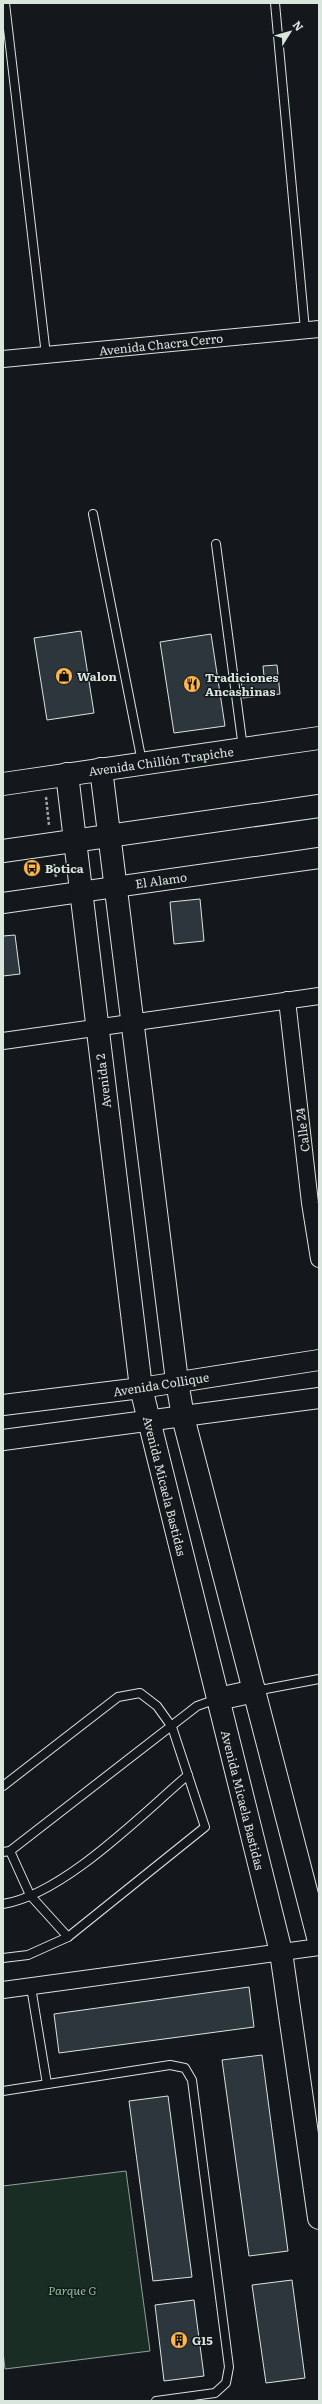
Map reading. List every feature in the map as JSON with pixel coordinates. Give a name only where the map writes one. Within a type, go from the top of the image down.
[{"type":"main road","name":"Avenida Chillón Trapiche","points":[[3,784],[319,738]]},
{"type":"main road","points":[[101,769],[177,1381],[183,1417],[319,1941]]},
{"type":"main road","name":"Avenida 2","points":[[67,774],[141,1388]]},
{"type":"main road","points":[[3,851],[319,806]]},
{"type":"main road","name":"Avenida Micaela Bastidas","points":[[141,1388],[280,1952],[319,2218]]},
{"type":"main road","points":[[174,1523],[177,1512],[190,1503],[199,1504],[207,1510]]},
{"type":"main road","points":[[218,1699],[255,1691]]},
{"type":"street","name":"Avenida Chacra Cerro","points":[[3,359],[312,330]]},
{"type":"street","name":"El Alamo","points":[[3,903],[319,858]]},
{"type":"street","points":[[3,1041],[319,996]]},
{"type":"street","name":"Calle 24","points":[[287,1000],[314,1202],[319,1260]]},
{"type":"street","name":"Avenida Collique","points":[[3,1405],[141,1388],[177,1381],[319,1360]]},
{"type":"street","points":[[3,1440],[319,1398]]},
{"type":"street","points":[[3,1990],[319,1947]]},
{"type":"lane","points":[[5,3],[46,355]]},
{"type":"lane","points":[[275,3],[312,330]]},
{"type":"lane","points":[[94,514],[142,763]]},
{"type":"lane","points":[[216,544],[243,749]]},
{"type":"lane","points":[[255,1691],[319,1679]]},
{"type":"lane","points":[[3,1786],[118,1697],[140,1693],[157,1706],[172,1727],[205,1827],[68,1937],[28,1955],[3,1958]]},
{"type":"lane","points":[[68,1937],[30,1895],[6,1852],[172,1727],[197,1706],[218,1699]]},
{"type":"lane","points":[[3,1904],[30,1895],[72,1874],[188,1775]]},
{"type":"lane","points":[[31,1987],[47,2084]]},
{"type":"lane","points":[[3,2091],[170,2065],[185,2068],[192,2080],[229,2367],[226,2383],[215,2393],[156,2401]]},
{"type":"green space","name":"Parque G","points":[[126,2171],[150,2351],[5,2369],[3,2352],[3,2186]]},
{"type":"building","name":"Walon","points":[[81,631],[94,713],[47,720],[34,638]]},
{"type":"building","name":"Tradiciones Ancashinas","points":[[211,634],[225,726],[174,733],[160,642]]},
{"type":"building","points":[[277,665],[280,694],[243,698],[241,678],[264,676],[263,666]]},
{"type":"building","points":[[200,899],[204,941],[174,944],[170,902]]},
{"type":"building","points":[[15,935],[20,974],[3,976],[3,936]]},
{"type":"building","points":[[249,1987],[254,2027],[59,2053],[54,2014]]},
{"type":"building","points":[[262,2055],[288,2251],[249,2256],[222,2060]]},
{"type":"building","points":[[168,2096],[192,2277],[153,2281],[129,2101]]},
{"type":"building","points":[[292,2280],[305,2378],[266,2383],[252,2285]]},
{"type":"building","name":"G15","points":[[194,2300],[204,2376],[164,2381],[155,2305]]},
{"type":"place","name":"Walon","points":[[64,676]]},
{"type":"place","name":"Tradiciones Ancashinas","points":[[192,684]]},
{"type":"place","name":"Botica","points":[[32,868]]},
{"type":"place","name":"G15","points":[[179,2340]]}]
